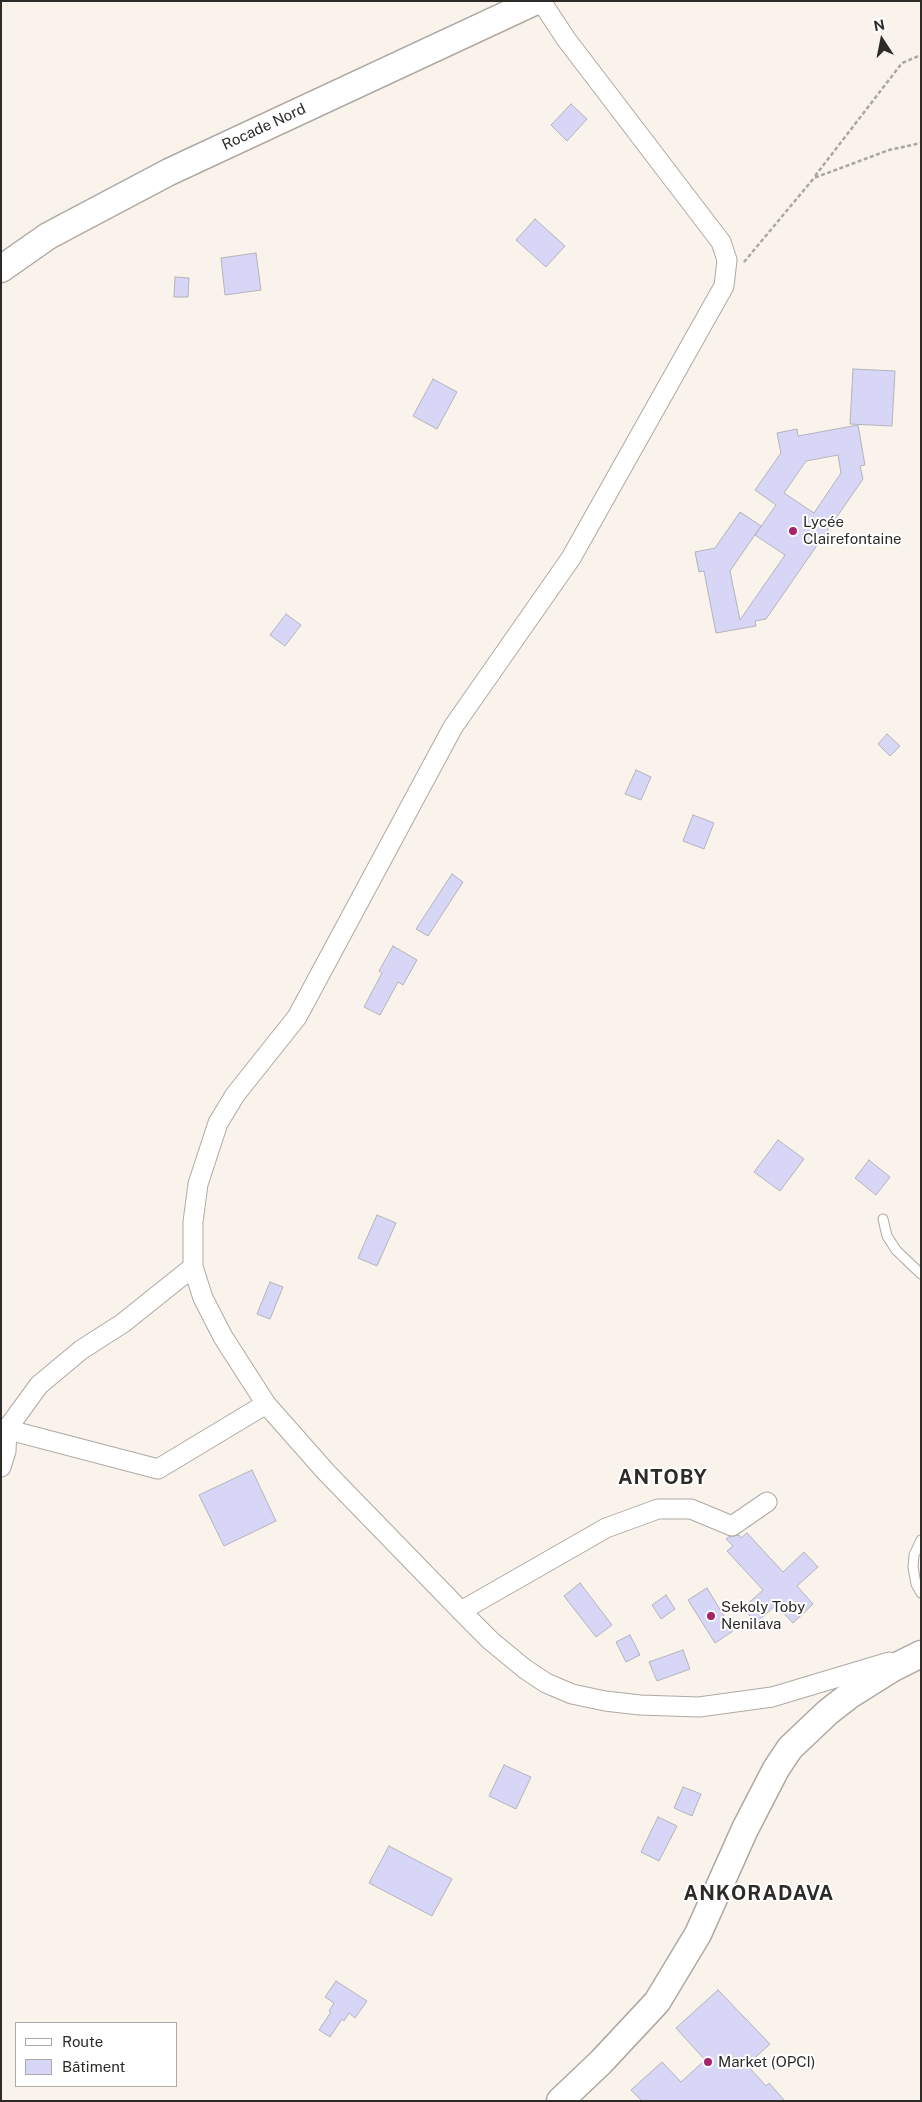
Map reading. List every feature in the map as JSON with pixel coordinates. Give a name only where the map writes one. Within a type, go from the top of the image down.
[{"type":"main road","name":"Rocade Nord","points":[[1,269],[48,236],[170,172],[536,1]]},
{"type":"main road","points":[[560,2101],[601,2062],[657,2002],[698,1934],[745,1829],[776,1769],[790,1748],[828,1712],[850,1695],[921,1652]]},
{"type":"street","points":[[541,1],[566,39],[721,242],[726,260],[724,286],[571,558],[453,727],[297,1017],[235,1096],[218,1123],[198,1184],[193,1222],[193,1267],[203,1298],[223,1337],[266,1404],[326,1472],[491,1641],[525,1669],[546,1682],[572,1694],[605,1702],[699,1707],[772,1697],[921,1652]]},
{"type":"street","points":[[1,1468],[6,1451],[4,1429],[39,1385],[81,1350],[123,1323],[193,1267]]},
{"type":"street","points":[[4,1429],[158,1470],[266,1404]]},
{"type":"street","points":[[461,1611],[606,1528],[658,1509],[690,1509],[732,1526],[767,1502]]},
{"type":"lane","points":[[883,1219],[887,1236],[896,1250],[921,1274]]},
{"type":"lane","points":[[921,1540],[914,1554],[913,1567],[916,1584],[921,1594]]},
{"type":"path","points":[[724,286],[814,178],[831,153],[883,91],[902,64],[921,55]]},
{"type":"path","points":[[814,178],[889,150],[921,143]]},
{"type":"building","points":[[571,104],[587,119],[567,141],[551,125]]},
{"type":"building","points":[[535,219],[565,246],[546,267],[516,240]]},
{"type":"building","points":[[256,253],[261,290],[225,295],[221,258]]},
{"type":"building","points":[[175,277],[189,278],[188,297],[174,297]]},
{"type":"building","points":[[853,369],[895,371],[892,426],[850,424]]},
{"type":"building","points":[[433,379],[457,392],[437,429],[413,416]]},
{"type":"building","name":"Lycée Clairefontaine","points":[[858,425],[865,465],[860,466],[863,479],[766,619],[755,621],[756,626],[716,633],[704,571],[699,572],[695,552],[715,548],[740,512],[761,526],[730,571],[740,620],[785,555],[755,535],[776,505],[755,490],[781,453],[777,433],[797,429],[798,436]],"holes":[[[838,455],[841,473],[814,513],[784,493],[806,461]]]},
{"type":"building","points":[[286,614],[301,625],[285,646],[270,635]]},
{"type":"building","points":[[887,734],[900,746],[890,756],[878,744]]},
{"type":"building","points":[[636,770],[651,777],[641,800],[625,794]]},
{"type":"building","points":[[693,815],[714,823],[704,849],[683,841]]},
{"type":"building","points":[[452,874],[463,882],[428,936],[416,929]]},
{"type":"building","points":[[393,946],[417,960],[403,985],[398,982],[380,1015],[364,1007],[382,973],[379,971]]},
{"type":"building","points":[[778,1140],[804,1159],[780,1191],[754,1172]]},
{"type":"building","points":[[869,1160],[890,1177],[876,1195],[855,1178]]},
{"type":"building","points":[[377,1215],[396,1223],[377,1266],[358,1258]]},
{"type":"building","points":[[270,1282],[283,1287],[270,1319],[257,1314]]},
{"type":"building","points":[[252,1470],[276,1521],[224,1546],[199,1495]]},
{"type":"building","points":[[747,1533],[783,1572],[804,1552],[818,1567],[797,1586],[813,1604],[793,1623],[776,1605],[756,1623],[743,1608],[763,1590],[727,1551],[733,1546],[726,1539],[739,1535],[741,1538]]},
{"type":"building","points":[[580,1583],[612,1625],[596,1637],[564,1596]]},
{"type":"building","name":"Sekoly Toby Nenilava","points":[[707,1588],[733,1631],[715,1643],[688,1600]]},
{"type":"building","points":[[666,1595],[675,1609],[661,1619],[652,1605]]},
{"type":"building","points":[[630,1635],[640,1655],[626,1662],[616,1642]]},
{"type":"building","points":[[683,1650],[690,1669],[657,1681],[649,1662]]},
{"type":"building","points":[[504,1765],[531,1777],[516,1809],[489,1796]]},
{"type":"building","points":[[683,1787],[701,1794],[692,1816],[674,1808]]},
{"type":"building","points":[[658,1817],[677,1826],[659,1861],[641,1852]]},
{"type":"building","points":[[389,1846],[452,1879],[432,1916],[369,1883]]},
{"type":"building","points":[[336,1981],[367,2001],[355,2018],[349,2013],[344,2021],[342,2019],[330,2037],[319,2030],[331,2012],[329,2011],[334,2003],[325,1997]]},
{"type":"building","name":"Market (OPCI)","points":[[718,1990],[770,2044],[747,2065],[766,2086],[769,2083],[785,2101],[642,2101],[631,2090],[662,2062],[681,2082],[705,2060],[676,2028]]},
{"type":"place","name":"Lycée Clairefontaine","points":[[793,531]]},
{"type":"place","name":"Sekoly Toby Nenilava","points":[[711,1616]]},
{"type":"place","name":"Market (OPCI)","points":[[708,2062]]},
{"type":"district","name":"ANTOBY","points":[[663,1478]]},
{"type":"district","name":"ANKORADAVA","points":[[759,1894]]}]
